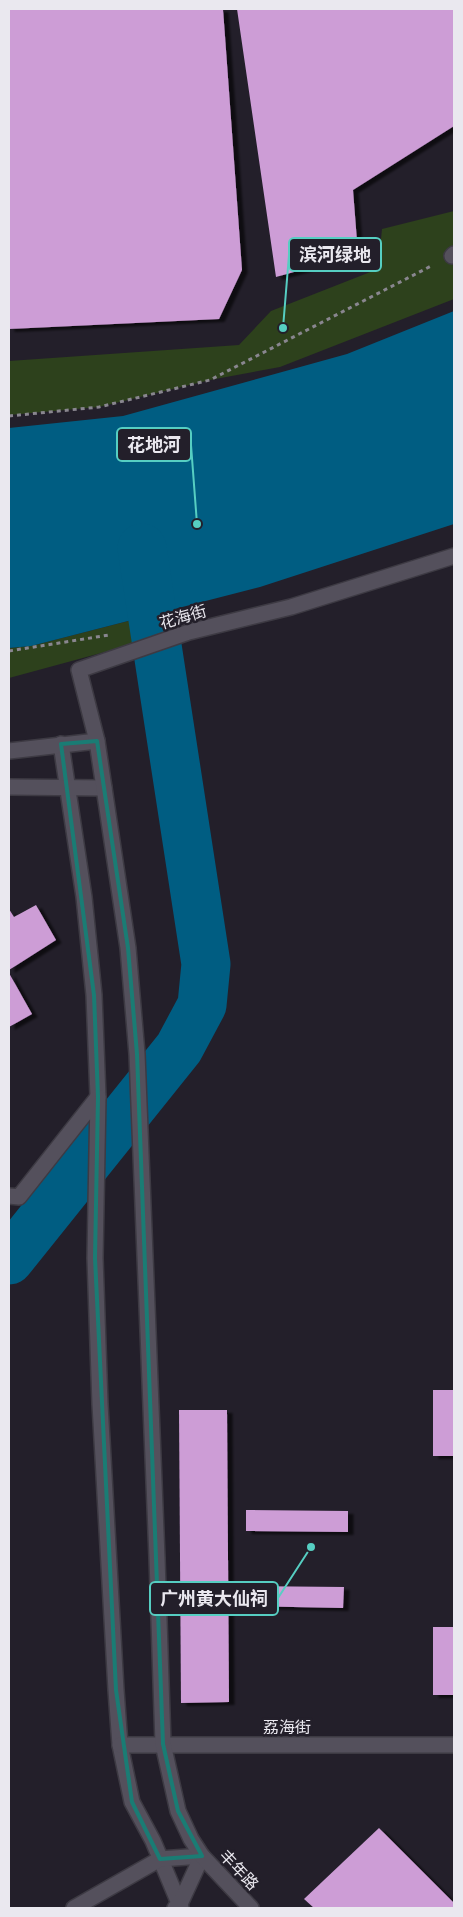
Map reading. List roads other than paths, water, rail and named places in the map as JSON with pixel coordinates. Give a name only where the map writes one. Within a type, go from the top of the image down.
[{"type":"street","name":"花海街","points":[[143,1240],[136,1054],[128,948],[97,741],[80,670],[194,630],[291,607],[454,556]]},
{"type":"street","points":[[9,751],[97,741]]},
{"type":"street","points":[[61,744],[84,897],[93,986],[98,1097],[95,1258],[101,1424],[120,1745],[132,1802],[153,1841],[178,1907]]},
{"type":"street","points":[[9,787],[104,788]]},
{"type":"street","points":[[9,1196],[19,1196],[98,1097]]},
{"type":"street","name":"丰年路","points":[[143,1240],[158,1558],[163,1744],[178,1811],[202,1856],[251,1908]]},
{"type":"street","name":"荔海街","points":[[120,1745],[454,1746]]},
{"type":"street","points":[[74,1908],[160,1859],[202,1856],[178,1907]]},
{"type":"water","points":[[454,311],[454,524],[260,587],[31,646],[9,648],[9,428],[123,416],[347,354]]},
{"type":"waterway","points":[[9,1260],[179,1048],[202,1005],[206,964],[142,548]]},
{"type":"place","name":"滨河绿地","points":[[283,328]]},
{"type":"place","name":"花地河","points":[[197,524]]},
{"type":"place","name":"广州黄大仙祠","points":[[311,1547]]}]
